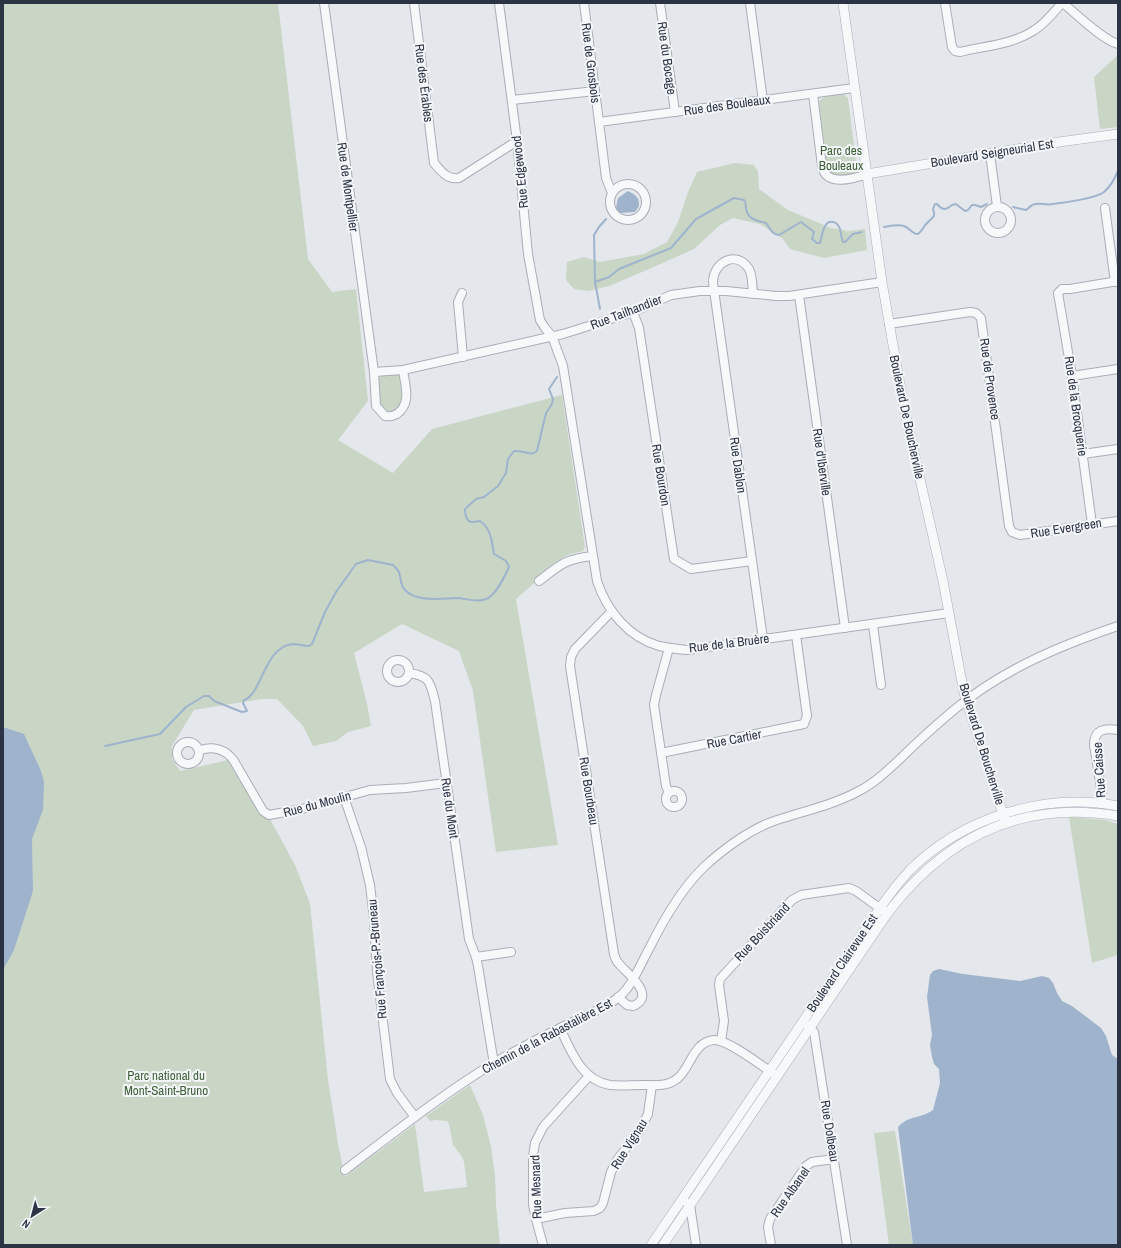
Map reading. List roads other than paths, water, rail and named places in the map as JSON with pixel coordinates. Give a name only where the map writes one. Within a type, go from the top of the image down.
[{"type":"street","name":"Rue de Montpellier","points":[[324,3],[374,372],[376,406],[386,416],[394,416],[402,410],[406,404],[403,370]]},
{"type":"street","name":"Rue des Érables","points":[[414,3],[434,163],[446,177],[452,179],[458,178],[517,141]]},
{"type":"street","name":"Rue Edgewood","points":[[499,3],[517,141],[528,254],[540,320],[552,336]]},
{"type":"street","name":"Rue de Grosbois","points":[[584,3],[606,178],[612,193]]},
{"type":"street","name":"Rue du Bocage","points":[[660,3],[674,112]]},
{"type":"street","points":[[750,3],[763,101]]},
{"type":"street","name":"Boulevard De Boucherville","points":[[843,3],[882,282],[907,424],[949,613],[964,693],[1006,823]]},
{"type":"street","points":[[945,3],[951,45],[954,50],[960,52],[1019,38],[1040,27],[1062,3],[1114,43],[1118,44]]},
{"type":"street","name":"Rue des Bouleaux","points":[[599,122],[854,88]]},
{"type":"street","points":[[512,100],[595,91]]},
{"type":"street","points":[[813,94],[824,173],[829,178],[836,180],[857,178],[867,174]]},
{"type":"street","name":"Boulevard Seigneurial Est","points":[[867,174],[1118,134]]},
{"type":"street","points":[[990,154],[997,206]]},
{"type":"street","points":[[626,184],[637,187],[641,190],[646,201],[643,212],[634,219],[628,220],[616,216],[612,212],[610,206],[612,193],[620,185],[626,184]]},
{"type":"street","points":[[1105,208],[1117,281]]},
{"type":"street","name":"Rue Dablon","points":[[753,294],[752,277],[749,269],[744,263],[734,260],[723,262],[715,269],[713,277],[714,291],[763,639]]},
{"type":"street","name":"Rue de la Brocquerie","points":[[1092,524],[1072,376],[1058,293],[1060,290],[1117,281]]},
{"type":"street","name":"Rue Tailhandier","points":[[374,372],[403,370],[592,326],[633,312],[671,295],[726,290],[776,296],[799,295],[882,282]]},
{"type":"street","points":[[462,293],[458,302],[464,357]]},
{"type":"street","name":"Rue d'Iberville","points":[[799,295],[845,628]]},
{"type":"street","name":"Rue Bourdon","points":[[633,312],[639,328],[674,559],[691,569],[752,561]]},
{"type":"street","name":"Rue de Provence","points":[[889,324],[968,312],[976,313],[981,318],[1009,526],[1014,534]]},
{"type":"street","name":"Rue de la Bruère","points":[[552,336],[563,366],[592,556],[599,587],[606,604],[626,627],[636,634],[658,645],[686,650],[949,613]]},
{"type":"street","points":[[1072,376],[1118,370]]},
{"type":"street","points":[[1083,454],[1118,449]]},
{"type":"street","name":"Rue Evergreen","points":[[1014,534],[1028,534],[1118,520]]},
{"type":"street","points":[[539,581],[564,562],[577,557],[592,556]]},
{"type":"street","name":"Rue Bourbeau","points":[[612,611],[575,649],[570,666],[614,954],[620,965],[633,978],[642,991],[642,996],[639,1002],[635,1005],[630,1006],[618,997]]},
{"type":"street","points":[[873,624],[881,685]]},
{"type":"street","name":"Chemin de la Rabastalière Est","points":[[345,1170],[469,1078],[560,1028],[605,1006],[618,997],[627,988],[668,915],[694,878],[711,861],[731,845],[764,825],[830,804],[866,787],[938,723],[967,700],[1005,675],[1037,657],[1118,626]]},
{"type":"street","name":"Rue Cartier","points":[[661,753],[804,724],[806,722],[807,715],[796,635]]},
{"type":"street","points":[[668,648],[654,702],[666,786],[669,793]]},
{"type":"street","name":"Rue du Mont","points":[[409,673],[424,677],[428,681],[432,691],[469,939],[476,957],[495,1063]]},
{"type":"street","name":"Rue Caisse","points":[[1102,804],[1102,794],[1094,741],[1097,735],[1102,731],[1108,729],[1118,730]]},
{"type":"street","name":"Rue du Moulin","points":[[199,751],[206,747],[222,751],[231,756],[263,811],[269,815],[302,809],[376,789],[406,788],[446,783]]},
{"type":"street","name":"Rue François-P.-Bruneau","points":[[344,797],[361,847],[370,885],[374,918],[377,972],[390,1079],[397,1093],[415,1117]]},
{"type":"street","name":"Boulevard Clairevue Est","points":[[651,1245],[880,908],[904,878],[930,853],[963,831],[1003,814],[1048,804],[1074,802],[1118,806]]},
{"type":"street","name":"Boulevard Clairevue Est","points":[[663,1245],[887,914],[916,879],[938,860],[969,840],[1006,823],[1041,814],[1060,812],[1118,816]]},
{"type":"street","name":"Rue Boisbriand","points":[[721,1041],[724,1021],[719,985],[720,979],[792,900],[801,895],[849,888],[856,891],[887,914]]},
{"type":"street","points":[[476,957],[512,952]]},
{"type":"street","points":[[802,1022],[810,1027]]},
{"type":"street","name":"Rue Dolbeau","points":[[810,1027],[814,1032],[847,1245]]},
{"type":"street","points":[[560,1028],[575,1058],[584,1071],[589,1076],[600,1082],[612,1085],[667,1084],[676,1080],[683,1073],[694,1054],[702,1045],[712,1040],[721,1041],[777,1076]]},
{"type":"street","name":"Rue Mesnard","points":[[543,1245],[534,1205],[533,1164],[536,1139],[546,1124],[589,1076]]},
{"type":"street","name":"Rue Vignau","points":[[536,1219],[565,1213],[592,1211],[600,1208],[603,1203],[611,1172],[617,1160],[640,1130],[648,1114],[652,1085]]},
{"type":"street","name":"Rue Albanel","points":[[771,1245],[768,1227],[770,1219],[806,1166],[812,1162],[834,1159]]},
{"type":"street","points":[[682,1200],[690,1205],[696,1245]]},
{"type":"water","points":[[628,191],[636,197],[639,206],[635,212],[620,213],[616,208],[618,198]]},
{"type":"water","points":[[3,727],[24,734],[41,771],[44,782],[43,810],[32,839],[33,891],[14,950],[3,970]]},
{"type":"water","points":[[939,969],[963,974],[1020,981],[1042,976],[1049,978],[1062,1001],[1072,1006],[1101,1028],[1106,1036],[1112,1055],[1118,1059],[1118,1245],[913,1245],[898,1127],[910,1119],[924,1115],[933,1110],[940,1083],[939,1069],[934,1064],[930,1045],[932,1035],[927,997],[930,975],[933,971]]},
{"type":"waterway","points":[[1013,207],[1026,210],[1036,204],[1072,201],[1100,194],[1106,190],[1118,171]]},
{"type":"waterway","points":[[600,309],[595,282],[609,277],[619,269],[671,248],[696,219],[734,198],[744,200],[749,216],[766,223],[773,233],[777,235],[801,222],[814,232],[812,239],[817,243],[820,243],[825,226],[830,222],[834,222],[838,225],[843,242],[845,242],[853,234],[862,232]]},
{"type":"waterway","points":[[884,227],[901,225],[918,234],[933,217],[933,209],[935,204],[944,209],[956,204],[965,211],[972,205],[981,207],[987,204]]},
{"type":"waterway","points":[[595,282],[594,235],[606,219]]},
{"type":"waterway","points":[[105,746],[160,734],[186,707],[204,696],[209,696],[214,701],[242,712],[247,711],[243,703],[244,700],[250,696],[255,689],[269,661],[276,653],[283,647],[293,644],[309,646],[312,644],[325,612],[336,592],[356,564],[368,560],[393,565],[399,572],[403,588],[416,597],[430,599],[459,598],[476,601],[483,600],[493,594],[509,567],[506,561],[494,554],[493,545],[487,527],[480,521],[469,521],[466,517],[465,509],[476,499],[484,497],[498,486],[506,473],[508,459],[514,451],[529,453],[534,453],[537,451],[546,413],[552,404],[553,399],[549,389],[557,377]]},
{"type":"park label","name":"Parc des Bouleaux","points":[[841,158]]},
{"type":"park label","name":"Parc national du Mont-Saint-Bruno","points":[[166,1082]]}]
